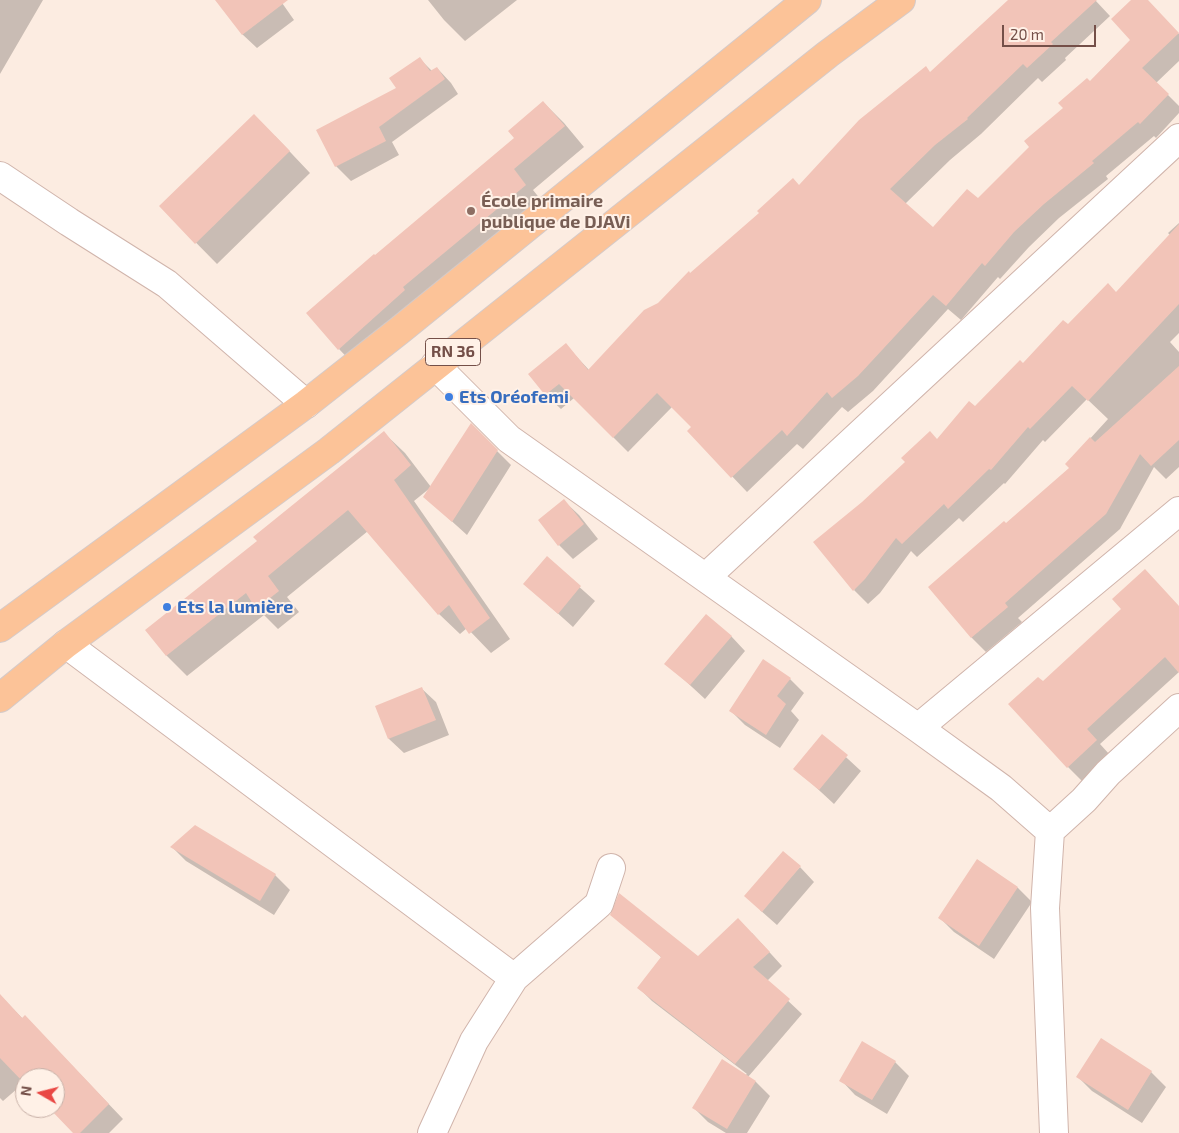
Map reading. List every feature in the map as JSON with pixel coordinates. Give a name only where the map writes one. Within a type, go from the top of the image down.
[{"type":"main road","name":"RN 36","points":[[0,628],[306,404],[807,0]]},
{"type":"main road","name":"RN 36","points":[[0,698],[66,644],[329,452],[828,54],[902,0]]},
{"type":"street","points":[[706,577],[1179,138]]},
{"type":"street","points":[[0,176],[68,222],[167,284],[306,404]]},
{"type":"street","points":[[436,365],[510,439],[918,728],[1000,788],[1050,831]]},
{"type":"street","points":[[918,728],[1179,511]]},
{"type":"street","points":[[66,644],[514,978]]},
{"type":"street","points":[[1054,1133],[1045,908],[1050,831],[1084,800],[1108,773],[1179,708]]},
{"type":"street","points":[[432,1133],[474,1041],[514,978],[599,904],[611,868]]},
{"type":"building","points":[[215,0],[288,0],[242,35]]},
{"type":"building","points":[[1008,0],[1097,0],[1051,42],[1053,44],[1027,68],[1023,64],[968,119],[935,145],[890,189],[933,227],[967,189],[978,198],[1029,147],[1024,141],[1063,108],[1058,103],[1087,78],[1090,81],[1130,40],[1111,19],[1131,0],[1148,0],[1179,33],[1142,68],[1169,94],[1140,124],[1138,122],[1092,161],[1094,163],[1044,204],[1014,232],[985,266],[982,263],[946,306],[933,295],[858,376],[832,398],[827,392],[787,436],[782,430],[731,478],[687,431],[691,427],[657,393],[613,438],[559,384],[545,395],[528,374],[566,343],[588,370],[644,310],[658,303],[689,271],[690,273],[759,213],[757,211],[793,178],[799,185],[859,120],[926,66],[930,72]]},
{"type":"building","points":[[420,57],[430,71],[437,67],[445,79],[379,127],[386,141],[335,167],[316,130],[396,88],[389,78]]},
{"type":"building","points":[[543,101],[565,126],[514,169],[526,185],[403,287],[405,290],[338,350],[306,313],[514,138],[508,131]]},
{"type":"building","points":[[254,114],[290,151],[195,244],[159,206]]},
{"type":"building","points":[[1179,224],[1179,304],[1088,401],[1072,386],[1030,429],[1028,427],[991,470],[989,469],[948,509],[944,504],[902,544],[896,538],[865,579],[853,591],[813,542],[862,502],[905,462],[901,458],[930,431],[937,439],[969,401],[975,406],[1020,360],[1023,363],[1063,320],[1068,324],[1108,283],[1116,292]]},
{"type":"building","points":[[1179,366],[1179,440],[1151,466],[1140,454],[1106,514],[1005,603],[1008,607],[971,638],[928,587],[1069,468],[1065,464],[1090,437],[1095,442]]},
{"type":"building","points":[[471,423],[498,450],[452,522],[423,497]]},
{"type":"building","points":[[384,431],[411,465],[394,480],[490,618],[469,634],[449,605],[438,615],[348,510],[268,576],[279,591],[256,609],[246,593],[166,656],[145,630],[257,541],[253,537]]},
{"type":"building","points":[[564,499],[584,524],[558,546],[538,520]]},
{"type":"building","points":[[547,556],[581,586],[558,614],[523,584]]},
{"type":"building","points":[[1145,569],[1179,606],[1179,673],[1165,657],[1087,729],[1097,740],[1067,768],[1008,704],[1038,677],[1043,681],[1121,609],[1112,599]]},
{"type":"building","points":[[706,614],[732,636],[690,685],[664,664]]},
{"type":"building","points":[[763,659],[791,678],[777,696],[786,704],[766,735],[729,711]]},
{"type":"building","points":[[422,687],[436,720],[388,739],[375,706]]},
{"type":"building","points":[[822,734],[848,755],[819,790],[793,769]]},
{"type":"building","points":[[195,825],[276,874],[260,901],[170,847]]},
{"type":"building","points":[[783,851],[801,866],[762,912],[744,896]]},
{"type":"building","points":[[977,859],[1018,887],[979,946],[938,918]]},
{"type":"building","points":[[619,893],[698,956],[738,918],[770,952],[753,967],[790,999],[735,1064],[637,988],[661,957],[610,915]]},
{"type":"building","points":[[0,994],[22,1018],[25,1015],[109,1104],[80,1133],[73,1133],[59,1118],[65,1118],[65,1068],[15,1068],[15,1074],[0,1058]]},
{"type":"building","points":[[1101,1038],[1152,1071],[1128,1110],[1076,1077]]},
{"type":"building","points":[[862,1041],[896,1061],[872,1100],[839,1081]]},
{"type":"building","points":[[722,1059],[756,1081],[727,1129],[692,1108]]},
{"type":"place","name":"École primaire publique de DJAVi","points":[[471,211]]},
{"type":"place","name":"Ets Oréofemi","points":[[449,397]]},
{"type":"place","name":"Ets la lumière","points":[[167,607]]}]
